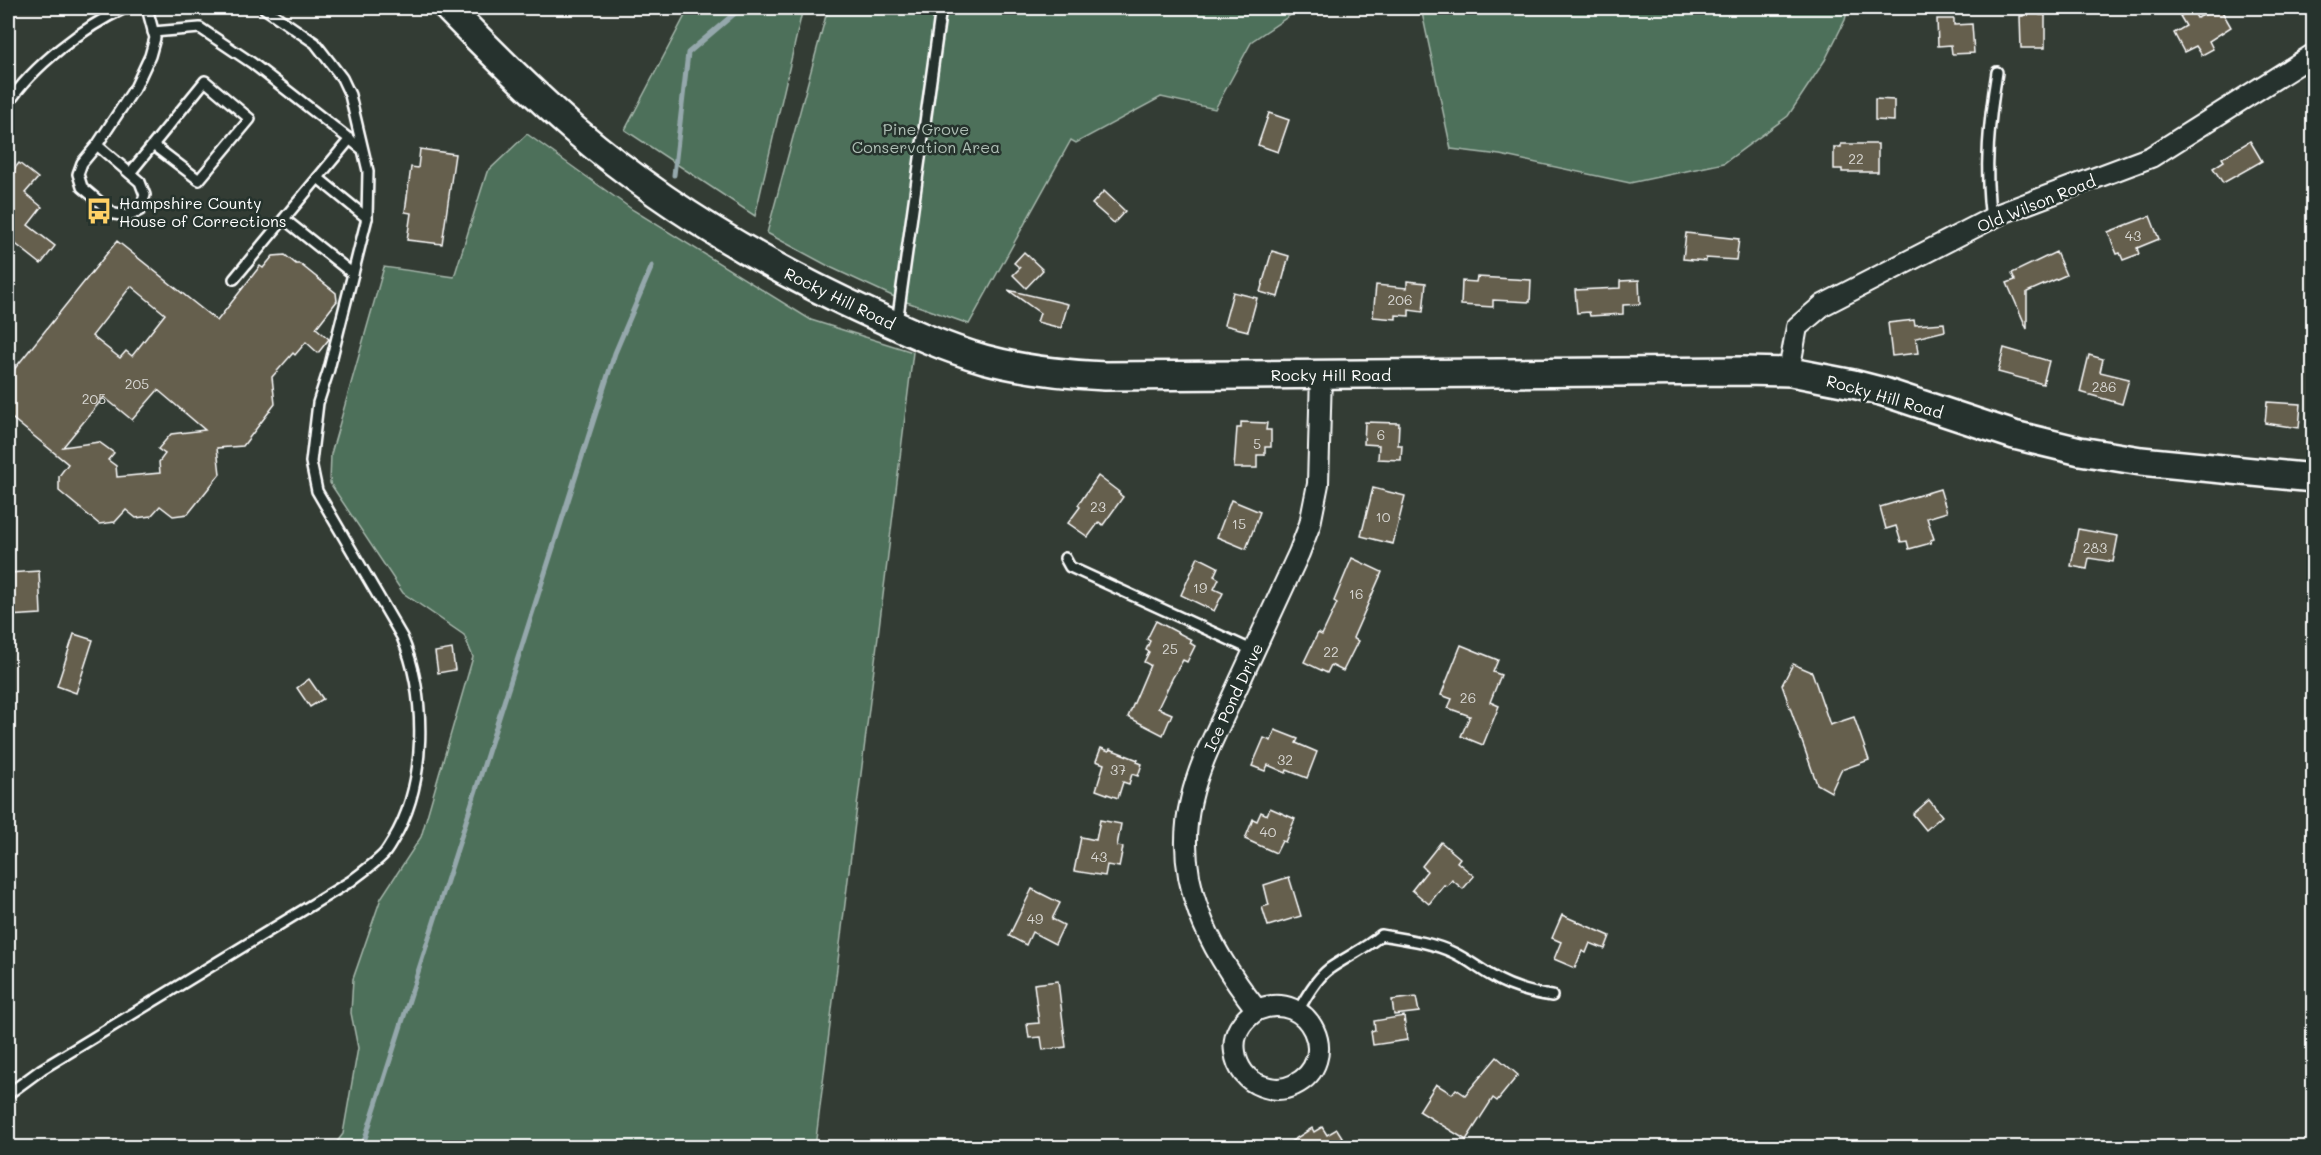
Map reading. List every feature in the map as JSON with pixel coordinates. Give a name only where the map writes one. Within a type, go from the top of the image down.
[{"type":"main road","name":"Rocky Hill Road","points":[[448,8],[520,80],[575,130],[672,203],[770,264],[896,326],[984,359],[1053,372],[1105,376],[1791,372],[1884,392],[2047,444],[2141,461],[2313,478]]},
{"type":"street","name":"Old Wilson Road","points":[[1791,372],[1797,327],[1823,305],[1997,216],[2151,157],[2313,54]]},
{"type":"street","name":"Ice Pond Drive","points":[[1257,1010],[1229,973],[1206,933],[1192,892],[1187,855],[1188,819],[1203,762],[1299,553],[1310,524],[1318,484],[1321,374]]},
{"type":"street","points":[[1278,1005],[1298,1011],[1315,1031],[1318,1044],[1317,1057],[1311,1070],[1302,1080],[1290,1087],[1276,1089],[1263,1086],[1251,1080],[1241,1070],[1234,1043],[1238,1030],[1246,1018],[1257,1010],[1278,1005]]},
{"type":"lane","points":[[8,104],[50,57],[101,19],[125,8]]},
{"type":"lane","points":[[97,146],[141,182],[145,195],[140,210],[129,216],[114,214],[82,187],[78,174],[82,163],[97,146],[136,86],[150,56],[154,38],[147,8]]},
{"type":"lane","points":[[8,1094],[42,1069],[351,881],[384,854],[404,822],[412,796],[419,749],[417,693],[411,659],[402,637],[316,490],[310,462],[318,403],[329,369],[367,218],[368,171],[350,95],[342,78],[315,43],[264,8]]},
{"type":"lane","points":[[896,326],[941,8]]},
{"type":"lane","points":[[153,32],[200,28],[252,63],[363,149]]},
{"type":"lane","points":[[1997,72],[1988,128],[1988,189],[2000,204],[1997,216]]},
{"type":"lane","points":[[130,173],[205,81],[250,119],[198,180],[153,145]]},
{"type":"lane","points":[[234,279],[350,139]]},
{"type":"lane","points":[[318,178],[367,218]]},
{"type":"lane","points":[[284,219],[353,274]]},
{"type":"lane","points":[[1065,558],[1070,567],[1254,651]]},
{"type":"lane","points":[[1298,1011],[1327,970],[1369,946],[1381,934],[1444,949],[1492,977],[1535,994],[1552,996]]},
{"type":"green space","points":[[689,8],[803,8],[755,216],[625,130]]},
{"type":"green space","name":"Pine Grove Conservation Area","points":[[828,8],[1301,8],[1252,41],[1215,109],[1161,97],[1076,143],[1071,140],[969,324],[901,300],[832,268],[767,233]]},
{"type":"green space","points":[[1421,8],[1848,8],[1845,20],[1825,60],[1788,116],[1724,163],[1630,183],[1500,155],[1451,149]]},
{"type":"green space","points":[[527,134],[633,210],[811,320],[913,352],[815,1147],[333,1147],[343,1134],[358,1048],[351,1013],[353,979],[381,898],[421,837],[473,657],[464,635],[403,593],[330,483],[331,454],[384,267],[454,277],[487,172]]},
{"type":"building","points":[[2024,8],[2041,8],[2040,15],[2045,15],[2045,48],[2021,48],[2020,16],[2023,16]]},
{"type":"building","points":[[2220,8],[2231,27],[2209,41],[2213,49],[2202,55],[2196,46],[2184,52],[2174,33],[2186,26],[2180,16],[2192,9],[2197,18]]},
{"type":"building","points":[[1937,19],[1954,19],[1954,25],[1972,24],[1974,53],[1952,54],[1951,45],[1938,46]]},
{"type":"building","points":[[1875,99],[1894,100],[1894,121],[1875,120]]},
{"type":"building","points":[[1269,113],[1289,120],[1278,152],[1258,145]]},
{"type":"building","points":[[2250,141],[2262,161],[2223,183],[2213,168],[2224,161],[2222,158]]},
{"type":"building","points":[[1841,144],[1878,144],[1878,172],[1842,172],[1842,169],[1834,169],[1834,147],[1841,147]]},
{"type":"building","points":[[420,149],[455,154],[442,244],[407,240],[411,213],[405,212],[411,167],[418,168]]},
{"type":"building","points":[[19,163],[38,178],[25,193],[42,207],[28,225],[55,246],[41,264],[8,238],[8,177]]},
{"type":"building","points":[[1104,191],[1125,211],[1114,223],[1092,204]]},
{"type":"building","points":[[2150,216],[2159,239],[2137,248],[2139,254],[2123,260],[2120,253],[2117,254],[2108,232]]},
{"type":"building","points":[[1686,233],[1739,239],[1736,260],[1683,259]]},
{"type":"building","points":[[117,241],[217,321],[260,266],[263,268],[273,256],[285,255],[336,293],[337,301],[316,328],[329,339],[318,353],[306,342],[272,377],[275,404],[243,446],[217,448],[220,474],[188,514],[173,516],[160,506],[151,516],[136,518],[126,510],[115,522],[99,524],[59,491],[59,476],[68,464],[8,415],[8,377]],"holes":[[[131,286],[165,314],[132,356],[126,351],[120,358],[92,336]],[[158,390],[205,430],[171,434],[158,449],[165,454],[159,462],[160,473],[117,477],[116,466],[108,460],[114,453],[99,442],[63,447],[104,397],[132,420]]]},
{"type":"building","points":[[1272,251],[1289,256],[1278,297],[1260,292]]},
{"type":"building","points":[[1024,252],[1043,270],[1026,288],[1013,275],[1020,268],[1014,263]]},
{"type":"building","points":[[2056,252],[2066,275],[2027,292],[2027,329],[2007,283],[2015,280],[2012,273]]},
{"type":"building","points":[[1477,277],[1531,280],[1530,302],[1493,300],[1493,307],[1461,305],[1462,281],[1476,282]]},
{"type":"building","points":[[1639,280],[1640,304],[1623,305],[1623,314],[1590,316],[1589,312],[1577,313],[1575,290],[1620,288],[1620,281]]},
{"type":"building","points":[[1407,281],[1426,283],[1423,312],[1409,310],[1409,316],[1396,315],[1396,319],[1373,317],[1376,285],[1407,288]]},
{"type":"building","points":[[1008,290],[1068,304],[1061,328],[1037,322],[1040,313]]},
{"type":"building","points":[[1233,292],[1257,298],[1248,331],[1224,325]]},
{"type":"building","points":[[1914,320],[1915,325],[1944,323],[1945,331],[1916,338],[1918,353],[1892,356],[1888,323]]},
{"type":"building","points":[[2004,348],[2049,361],[2043,384],[1998,372]]},
{"type":"building","points":[[2089,355],[2103,359],[2100,372],[2129,379],[2122,404],[2080,392]]},
{"type":"building","points":[[2267,402],[2301,404],[2299,428],[2265,423]]},
{"type":"building","points":[[1241,422],[1267,423],[1266,430],[1271,430],[1271,447],[1265,447],[1265,455],[1257,455],[1257,468],[1234,468],[1237,428],[1241,428]]},
{"type":"building","points":[[1365,422],[1399,423],[1398,445],[1402,445],[1401,460],[1378,459],[1379,445],[1364,444]]},
{"type":"building","points":[[1098,476],[1123,497],[1103,525],[1099,522],[1088,537],[1068,523]]},
{"type":"building","points":[[1373,488],[1405,496],[1393,544],[1361,536]]},
{"type":"building","points":[[1940,489],[1947,512],[1927,518],[1934,539],[1930,540],[1931,543],[1909,549],[1907,541],[1901,542],[1896,526],[1886,529],[1880,507]]},
{"type":"building","points":[[1231,500],[1260,512],[1246,549],[1217,537]]},
{"type":"building","points":[[2078,529],[2118,536],[2113,562],[2089,558],[2087,569],[2071,566]]},
{"type":"building","points":[[1198,557],[1218,567],[1214,576],[1219,579],[1214,589],[1223,593],[1214,611],[1181,595]]},
{"type":"building","points":[[1352,558],[1382,572],[1353,638],[1358,641],[1343,671],[1331,665],[1327,673],[1304,662],[1318,633],[1322,635],[1337,603],[1334,601]]},
{"type":"building","points":[[39,571],[41,614],[8,616],[8,573]]},
{"type":"building","points":[[1156,621],[1192,640],[1190,643],[1195,646],[1187,662],[1183,660],[1158,708],[1172,714],[1163,735],[1128,717],[1150,665],[1144,662],[1149,652],[1146,650],[1150,641],[1147,639]]},
{"type":"building","points":[[74,634],[93,640],[76,693],[57,686]]},
{"type":"building","points":[[1461,645],[1498,660],[1493,672],[1501,675],[1490,702],[1499,706],[1483,745],[1461,736],[1470,716],[1448,708],[1452,699],[1441,695]]},
{"type":"building","points":[[452,649],[455,670],[438,673],[435,652]]},
{"type":"building","points":[[1793,664],[1812,672],[1830,725],[1854,717],[1869,760],[1841,770],[1831,792],[1817,784],[1782,685]]},
{"type":"building","points":[[309,679],[323,699],[310,707],[297,688]]},
{"type":"building","points":[[1275,730],[1298,739],[1296,743],[1317,752],[1307,778],[1287,770],[1286,773],[1268,765],[1265,771],[1252,766],[1264,738],[1271,741]]},
{"type":"building","points":[[1101,748],[1109,751],[1110,749],[1138,760],[1137,762],[1142,764],[1138,776],[1132,774],[1129,784],[1123,782],[1118,798],[1096,790],[1104,764],[1096,761]]},
{"type":"building","points":[[1929,800],[1942,816],[1926,830],[1913,814]]},
{"type":"building","points":[[1270,808],[1295,819],[1285,842],[1282,841],[1276,853],[1245,839],[1253,819],[1257,821],[1261,812],[1267,815]]},
{"type":"building","points":[[1100,820],[1121,824],[1117,846],[1123,847],[1119,867],[1107,865],[1105,876],[1074,871],[1081,837],[1096,840]]},
{"type":"building","points":[[1441,842],[1460,858],[1457,862],[1474,876],[1463,889],[1452,880],[1447,886],[1444,885],[1429,904],[1412,890],[1427,871],[1422,866]]},
{"type":"building","points":[[1289,877],[1301,916],[1268,926],[1262,907],[1269,905],[1264,885]]},
{"type":"building","points":[[1032,889],[1060,903],[1052,919],[1064,925],[1055,944],[1032,932],[1026,945],[1009,936]]},
{"type":"building","points":[[1562,915],[1610,936],[1605,949],[1590,943],[1586,953],[1582,951],[1575,968],[1554,959],[1561,942],[1552,938]]},
{"type":"building","points":[[1058,981],[1066,1047],[1043,1050],[1041,1037],[1029,1038],[1027,1024],[1039,1023],[1034,984]]},
{"type":"building","points":[[1416,997],[1419,1012],[1394,1015],[1392,1000]]},
{"type":"building","points":[[1404,1016],[1407,1040],[1373,1045],[1371,1031],[1375,1030],[1374,1021]]},
{"type":"building","points":[[1497,1057],[1518,1075],[1497,1101],[1493,1098],[1466,1140],[1419,1111],[1436,1084],[1452,1094],[1456,1089],[1465,1095]]},
{"type":"building","points":[[1322,1127],[1327,1135],[1337,1129],[1349,1148],[1281,1148],[1312,1128],[1314,1132]]},
{"type":"waterway","points":[[674,175],[688,53],[741,8]]},
{"type":"waterway","points":[[362,1148],[615,353],[652,266]]},
{"type":"place","name":"Hampshire County House of Corrections","points":[[99,211]]}]
